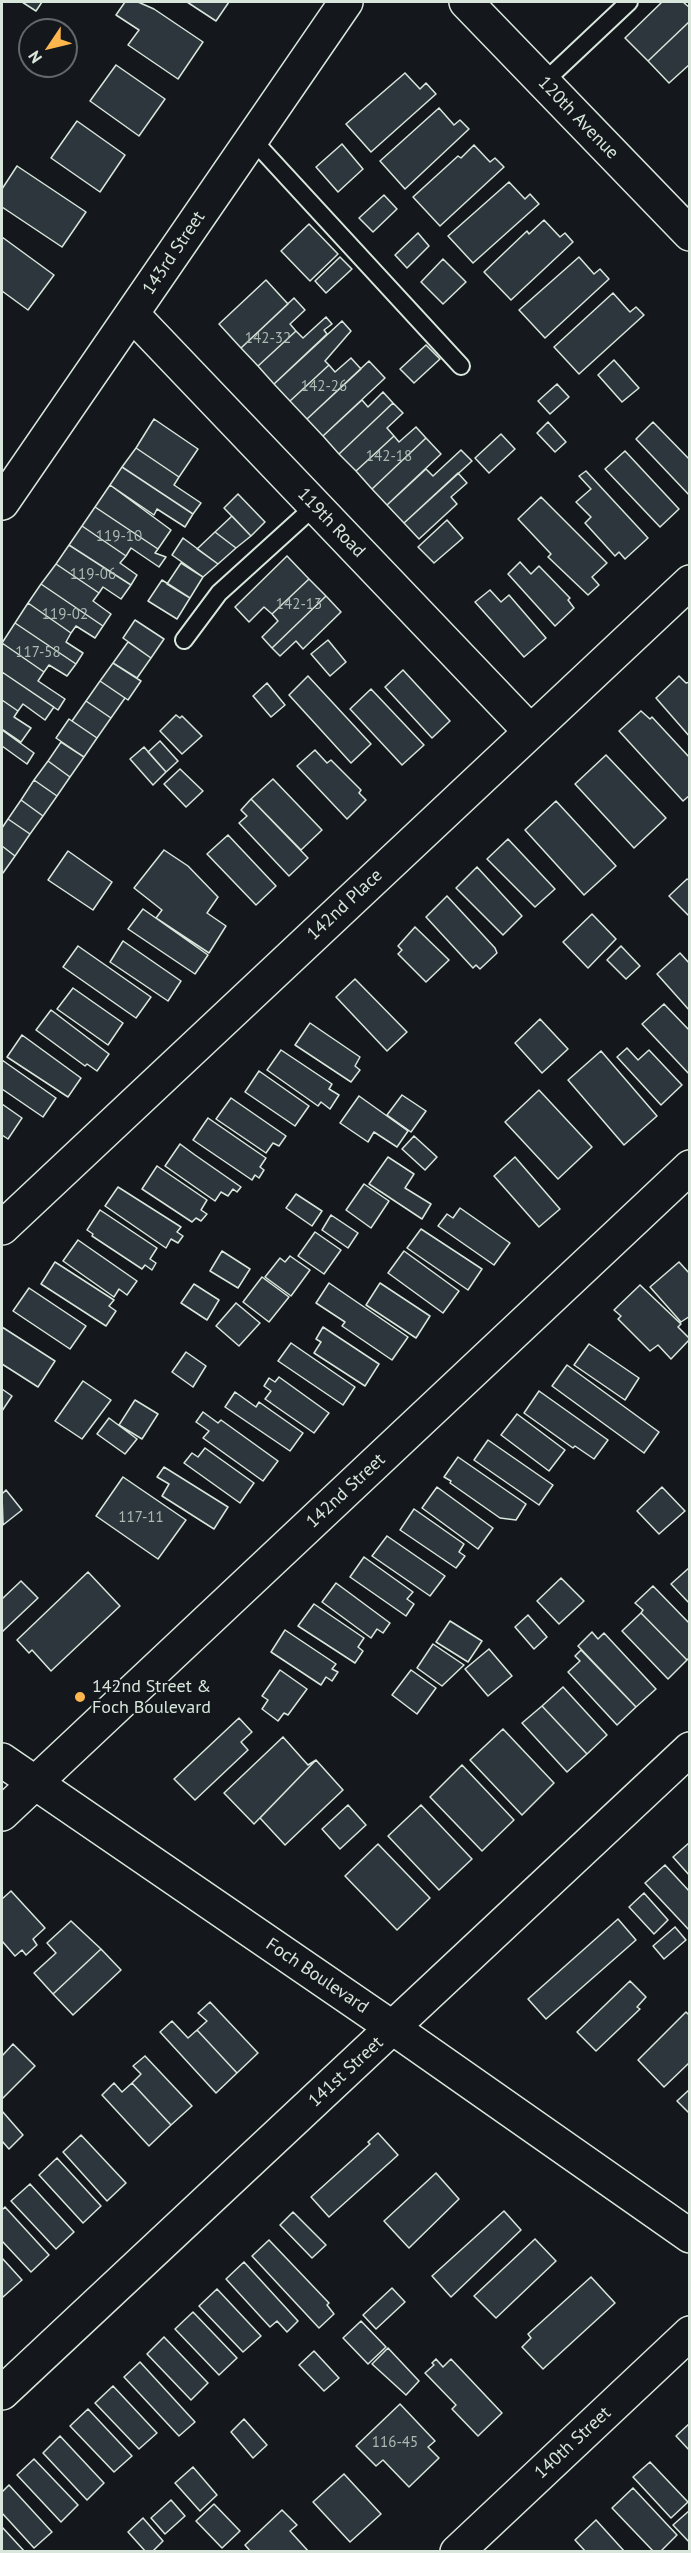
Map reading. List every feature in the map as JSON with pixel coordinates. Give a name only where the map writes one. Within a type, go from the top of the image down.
[{"type":"street","name":"143rd Street","points":[[2,503],[346,2]]},
{"type":"street","name":"120th Avenue","points":[[466,2],[690,234]]},
{"type":"street","name":"119th Road","points":[[132,314],[530,731]]},
{"type":"street","name":"142nd Place","points":[[2,1228],[690,582]]},
{"type":"street","name":"142nd Street","points":[[2,1814],[690,1167]]},
{"type":"street","name":"141st Street","points":[[2,2393],[690,1749]]},
{"type":"street","name":"Foch Boulevard","points":[[2,1760],[393,2028],[690,2236]]},
{"type":"street","name":"140th Street","points":[[457,2552],[690,2334]]},
{"type":"lane","points":[[544,82],[629,2]]},
{"type":"lane","points":[[252,139],[461,366]]},
{"type":"lane","points":[[184,640],[219,593],[315,506]]},
{"type":"building","points":[[22,2],[42,2],[36,11]]},
{"type":"building","points":[[125,2],[138,2],[154,9],[203,42],[178,79],[128,45],[139,30],[116,15]]},
{"type":"building","points":[[187,2],[229,2],[216,21]]},
{"type":"building","points":[[662,2],[683,2],[690,8],[690,21],[648,61],[625,38]]},
{"type":"building","points":[[690,21],[690,64],[669,83],[648,61]]},
{"type":"building","points":[[116,65],[165,99],[139,136],[90,101]]},
{"type":"building","points":[[405,73],[420,89],[426,83],[436,94],[371,152],[346,124]]},
{"type":"building","points":[[439,108],[454,125],[460,120],[469,129],[405,189],[380,161]]},
{"type":"building","points":[[77,121],[125,155],[100,192],[51,158]]},
{"type":"building","points":[[342,144],[363,169],[338,192],[316,167]]},
{"type":"building","points":[[474,145],[490,162],[495,158],[504,167],[440,226],[413,197],[458,156],[461,158]]},
{"type":"building","points":[[17,166],[86,212],[62,247],[2,207],[2,189]]},
{"type":"building","points":[[509,182],[525,199],[530,194],[539,204],[473,263],[448,236]]},
{"type":"building","points":[[384,195],[397,209],[373,232],[359,218]]},
{"type":"building","points":[[544,220],[560,237],[565,233],[573,242],[511,300],[484,272],[527,231],[529,234]]},
{"type":"building","points":[[309,224],[338,254],[310,281],[281,251]]},
{"type":"building","points":[[418,233],[429,246],[407,268],[395,255]]},
{"type":"building","points":[[2,237],[54,275],[28,310],[2,291]]},
{"type":"building","points":[[340,257],[352,269],[326,293],[315,281]]},
{"type":"building","points":[[579,257],[594,274],[600,269],[609,279],[545,338],[519,310]]},
{"type":"building","points":[[443,259],[466,282],[443,304],[421,282]]},
{"type":"building","points":[[266,280],[288,304],[241,348],[219,324]]},
{"type":"building","points":[[613,293],[630,312],[636,307],[644,315],[579,374],[554,347]]},
{"type":"building","points":[[294,298],[305,310],[290,324],[296,331],[258,366],[241,348]]},
{"type":"building","points":[[326,317],[332,324],[324,330],[327,334],[274,384],[258,366],[296,331],[303,338]]},
{"type":"building","points":[[342,321],[351,331],[325,361],[329,365],[290,401],[274,384]]},
{"type":"building","points":[[426,345],[440,359],[414,383],[400,369]]},
{"type":"building","points":[[351,358],[361,369],[307,419],[290,401],[329,365],[335,372]]},
{"type":"building","points":[[614,360],[639,388],[622,402],[598,375]]},
{"type":"building","points":[[369,361],[385,378],[323,436],[307,419]]},
{"type":"building","points":[[557,384],[569,397],[550,414],[538,401]]},
{"type":"building","points":[[383,392],[393,403],[339,454],[323,436],[362,400],[368,407]]},
{"type":"building","points":[[393,403],[403,413],[387,428],[394,436],[356,471],[339,454]]},
{"type":"building","points":[[154,419],[198,449],[179,477],[136,448]]},
{"type":"building","points":[[548,422],[566,442],[555,452],[537,433]]},
{"type":"building","points":[[653,422],[690,460],[690,496],[636,439]]},
{"type":"building","points":[[416,427],[426,438],[372,489],[356,471],[394,436],[399,442]]},
{"type":"building","points":[[501,434],[515,449],[489,473],[475,458]]},
{"type":"building","points":[[426,438],[441,454],[387,505],[372,489]]},
{"type":"building","points":[[136,448],[179,477],[174,485],[201,503],[193,514],[122,467]]},
{"type":"building","points":[[461,450],[472,461],[404,523],[387,505],[426,469],[433,476]]},
{"type":"building","points":[[625,451],[679,509],[660,527],[605,469]]},
{"type":"building","points":[[122,467],[193,514],[185,527],[157,509],[154,515],[110,485]]},
{"type":"building","points":[[586,471],[648,538],[625,559],[619,552],[615,556],[585,523],[591,517],[576,502],[591,489],[579,476]]},
{"type":"building","points":[[458,473],[467,483],[451,497],[457,504],[419,539],[404,523]]},
{"type":"building","points":[[110,485],[171,530],[158,549],[95,507]]},
{"type":"building","points":[[238,494],[265,522],[251,536],[224,508]]},
{"type":"building","points":[[541,497],[607,563],[592,577],[599,585],[588,595],[548,557],[551,554],[518,519]]},
{"type":"building","points":[[95,507],[158,549],[155,553],[166,557],[159,567],[131,548],[126,556],[82,526]]},
{"type":"building","points":[[232,516],[251,536],[236,548],[215,532]]},
{"type":"building","points":[[447,520],[463,538],[434,563],[418,547]]},
{"type":"building","points":[[82,526],[126,556],[120,563],[137,575],[131,585],[69,545]]},
{"type":"building","points":[[215,532],[236,548],[218,564],[197,549]]},
{"type":"building","points":[[183,538],[218,564],[203,577],[172,555]]},
{"type":"building","points":[[69,545],[131,585],[121,599],[103,587],[99,593],[56,564]]},
{"type":"building","points":[[287,556],[309,579],[272,614],[264,607],[249,622],[235,607]]},
{"type":"building","points":[[520,562],[531,574],[539,566],[570,598],[568,600],[574,608],[555,626],[508,574]]},
{"type":"building","points":[[181,563],[203,577],[190,598],[167,584]]},
{"type":"building","points":[[56,564],[99,593],[93,601],[111,614],[103,626],[41,584]]},
{"type":"building","points":[[309,579],[326,596],[272,648],[262,637],[278,621],[272,614]]},
{"type":"building","points":[[162,580],[190,598],[177,619],[148,601]]},
{"type":"building","points":[[41,584],[103,626],[95,638],[76,626],[71,633],[28,603]]},
{"type":"building","points":[[490,590],[501,602],[509,595],[546,638],[524,657],[475,602]]},
{"type":"building","points":[[326,596],[341,612],[303,649],[296,641],[280,656],[272,648]]},
{"type":"building","points":[[28,603],[71,633],[66,642],[83,653],[76,664],[15,623]]},
{"type":"building","points":[[135,620],[164,639],[151,658],[123,638]]},
{"type":"building","points":[[15,623],[76,664],[67,676],[49,665],[44,672],[2,643]]},
{"type":"building","points":[[328,640],[346,662],[330,676],[311,654]]},
{"type":"building","points":[[128,642],[151,658],[137,678],[113,663]]},
{"type":"building","points":[[2,643],[44,672],[38,681],[65,699],[58,710],[2,672]]},
{"type":"building","points":[[113,663],[141,681],[128,700],[100,681]]},
{"type":"building","points":[[403,670],[450,721],[432,738],[385,687]]},
{"type":"building","points":[[2,672],[54,707],[45,720],[23,704],[18,711],[2,700]]},
{"type":"building","points":[[308,676],[371,744],[351,763],[289,695]]},
{"type":"building","points":[[679,676],[686,683],[690,682],[690,737],[656,698]]},
{"type":"building","points":[[100,681],[125,698],[111,718],[86,701]]},
{"type":"building","points":[[267,683],[285,705],[271,717],[253,696]]},
{"type":"building","points":[[371,689],[424,745],[402,765],[350,709]]},
{"type":"building","points":[[2,700],[18,711],[14,717],[31,728],[21,742],[2,729]]},
{"type":"building","points":[[86,701],[111,718],[97,738],[72,721]]},
{"type":"building","points":[[641,711],[650,719],[652,717],[690,758],[690,795],[683,801],[619,731]]},
{"type":"building","points":[[176,715],[180,718],[182,716],[202,736],[182,754],[160,731]]},
{"type":"building","points":[[69,719],[97,738],[84,757],[56,738]]},
{"type":"building","points":[[2,730],[34,753],[27,764],[2,746]]},
{"type":"building","points":[[160,741],[178,761],[166,772],[148,752]]},
{"type":"building","points":[[61,742],[84,757],[70,777],[48,761]]},
{"type":"building","points":[[144,747],[166,772],[153,785],[130,759]]},
{"type":"building","points":[[315,750],[327,763],[331,760],[361,790],[359,793],[366,800],[347,819],[297,766]]},
{"type":"building","points":[[606,755],[666,818],[634,848],[575,784]]},
{"type":"building","points":[[48,761],[70,777],[57,796],[34,780]]},
{"type":"building","points":[[180,769],[203,791],[186,807],[164,784]]},
{"type":"building","points":[[273,779],[322,830],[301,850],[251,799]]},
{"type":"building","points":[[34,780],[57,796],[43,816],[21,800]]},
{"type":"building","points":[[251,799],[308,858],[289,876],[239,823],[247,816],[241,810]]},
{"type":"building","points":[[21,800],[43,816],[30,834],[8,819]]},
{"type":"building","points":[[556,801],[616,866],[584,895],[525,830]]},
{"type":"building","points":[[8,819],[30,834],[15,856],[2,846],[2,828]]},
{"type":"building","points":[[228,835],[276,886],[256,905],[207,854]]},
{"type":"building","points":[[508,839],[555,889],[535,907],[487,859]]},
{"type":"building","points":[[2,846],[15,856],[3,873],[2,872]]},
{"type":"building","points":[[164,850],[188,866],[218,897],[207,913],[226,926],[209,953],[156,918],[162,910],[134,888]]},
{"type":"building","points":[[68,851],[112,882],[93,910],[48,880]]},
{"type":"building","points":[[477,867],[522,916],[503,935],[456,888]]},
{"type":"building","points":[[687,879],[690,881],[690,917],[669,896]]},
{"type":"building","points":[[447,896],[495,948],[497,953],[480,969],[476,965],[473,968],[426,917]]},
{"type":"building","points":[[143,909],[208,955],[195,974],[128,929]]},
{"type":"building","points":[[592,914],[616,939],[588,968],[563,942]]},
{"type":"building","points":[[415,927],[449,960],[426,982],[398,954],[402,950],[398,946]]},
{"type":"building","points":[[123,941],[181,981],[168,1001],[110,962]]},
{"type":"building","points":[[78,946],[151,997],[136,1018],[63,967]]},
{"type":"building","points":[[621,946],[640,966],[626,979],[607,960]]},
{"type":"building","points":[[680,953],[690,964],[690,1011],[657,974]]},
{"type":"building","points":[[355,979],[407,1032],[387,1051],[336,997]]},
{"type":"building","points":[[73,988],[123,1023],[108,1045],[57,1009]]},
{"type":"building","points":[[664,1004],[690,1031],[690,1075],[642,1024]]},
{"type":"building","points":[[51,1010],[109,1054],[97,1071],[87,1064],[85,1066],[36,1030]]},
{"type":"building","points":[[540,1019],[568,1049],[542,1073],[515,1043]]},
{"type":"building","points":[[310,1023],[360,1057],[355,1066],[360,1070],[351,1082],[295,1045]]},
{"type":"building","points":[[22,1035],[81,1078],[68,1097],[7,1057]]},
{"type":"building","points":[[627,1048],[638,1060],[649,1050],[682,1085],[661,1105],[617,1057]]},
{"type":"building","points":[[281,1050],[332,1084],[329,1089],[339,1095],[330,1109],[321,1102],[318,1106],[267,1070]]},
{"type":"building","points":[[601,1051],[657,1116],[624,1145],[568,1080]]},
{"type":"building","points":[[2,1060],[56,1098],[43,1117],[2,1089]]},
{"type":"building","points":[[259,1071],[309,1106],[295,1126],[245,1092]]},
{"type":"building","points":[[539,1090],[592,1147],[558,1179],[505,1122]]},
{"type":"building","points":[[402,1095],[426,1111],[411,1132],[387,1115]]},
{"type":"building","points":[[359,1096],[408,1131],[397,1147],[374,1132],[368,1142],[340,1123]]},
{"type":"building","points":[[231,1098],[286,1136],[279,1146],[273,1143],[266,1153],[216,1119]]},
{"type":"building","points":[[2,1104],[22,1118],[8,1139],[2,1135]]},
{"type":"building","points":[[208,1118],[266,1158],[260,1167],[264,1170],[259,1178],[255,1175],[252,1180],[193,1140]]},
{"type":"building","points":[[414,1136],[437,1157],[425,1170],[402,1149]]},
{"type":"building","points":[[180,1144],[241,1187],[237,1192],[233,1189],[228,1196],[221,1192],[215,1201],[165,1166]]},
{"type":"building","points":[[388,1157],[414,1174],[405,1188],[431,1204],[422,1219],[369,1184]]},
{"type":"building","points":[[515,1157],[560,1209],[539,1227],[494,1176]]},
{"type":"building","points":[[157,1166],[207,1200],[201,1210],[207,1214],[201,1221],[196,1218],[192,1222],[142,1189]]},
{"type":"building","points":[[364,1184],[389,1201],[371,1228],[346,1210]]},
{"type":"building","points":[[118,1187],[181,1227],[177,1232],[183,1236],[178,1243],[171,1239],[166,1248],[105,1206]]},
{"type":"building","points":[[296,1194],[322,1211],[312,1226],[286,1208]]},
{"type":"building","points":[[460,1208],[510,1243],[494,1265],[438,1226],[447,1214],[453,1218]]},
{"type":"building","points":[[100,1210],[157,1248],[150,1259],[156,1263],[152,1270],[145,1265],[142,1269],[92,1236],[93,1234],[87,1230]]},
{"type":"building","points":[[331,1215],[358,1233],[348,1248],[322,1230]]},
{"type":"building","points":[[421,1229],[482,1269],[468,1290],[407,1248]]},
{"type":"building","points":[[315,1232],[341,1250],[324,1274],[298,1256]]},
{"type":"building","points":[[78,1240],[137,1281],[127,1295],[119,1289],[114,1297],[63,1261]]},
{"type":"building","points":[[222,1251],[250,1269],[238,1288],[210,1271]]},
{"type":"building","points":[[404,1251],[459,1291],[443,1313],[388,1273]]},
{"type":"building","points":[[290,1256],[310,1270],[291,1296],[265,1277],[280,1258],[285,1262]]},
{"type":"building","points":[[55,1262],[114,1300],[109,1306],[116,1311],[106,1326],[41,1284]]},
{"type":"building","points":[[679,1262],[690,1274],[690,1316],[681,1322],[650,1287]]},
{"type":"building","points":[[262,1277],[289,1297],[269,1322],[243,1302]]},
{"type":"building","points":[[329,1283],[408,1337],[392,1360],[342,1326],[345,1322],[316,1303]]},
{"type":"building","points":[[380,1283],[430,1316],[416,1338],[366,1305]]},
{"type":"building","points":[[194,1284],[219,1300],[207,1320],[181,1303]]},
{"type":"building","points":[[640,1285],[681,1324],[678,1327],[690,1339],[671,1359],[658,1345],[650,1351],[618,1319],[621,1316],[614,1310]]},
{"type":"building","points":[[29,1288],[86,1326],[70,1349],[13,1311]]},
{"type":"building","points":[[236,1303],[260,1323],[239,1346],[216,1326]]},
{"type":"building","points":[[2,1327],[55,1361],[38,1387],[2,1364]]},
{"type":"building","points":[[323,1327],[379,1364],[365,1386],[314,1353],[321,1342],[316,1339]]},
{"type":"building","points":[[291,1343],[355,1387],[343,1405],[278,1361]]},
{"type":"building","points":[[589,1344],[639,1378],[625,1400],[574,1365]]},
{"type":"building","points":[[186,1352],[206,1366],[193,1387],[172,1372]]},
{"type":"building","points":[[567,1365],[659,1432],[644,1453],[552,1386]]},
{"type":"building","points":[[279,1377],[329,1413],[314,1433],[265,1399],[271,1391],[264,1386],[269,1378],[275,1382]]},
{"type":"building","points":[[83,1381],[111,1400],[82,1439],[55,1421]]},
{"type":"building","points":[[2,1389],[12,1396],[2,1411]]},
{"type":"building","points":[[539,1391],[608,1440],[594,1459],[575,1446],[573,1448],[524,1413]]},
{"type":"building","points":[[235,1392],[256,1407],[259,1402],[303,1433],[290,1451],[225,1407]]},
{"type":"building","points":[[135,1400],[158,1414],[142,1439],[119,1425]]},
{"type":"building","points":[[203,1412],[218,1423],[221,1420],[278,1461],[263,1481],[203,1438],[209,1431],[196,1422]]},
{"type":"building","points":[[517,1414],[565,1450],[549,1471],[501,1435]]},
{"type":"building","points":[[109,1418],[137,1439],[125,1454],[97,1434]]},
{"type":"building","points":[[488,1440],[553,1485],[539,1505],[474,1460]]},
{"type":"building","points":[[205,1448],[254,1483],[240,1503],[184,1463],[192,1453],[198,1457]]},
{"type":"building","points":[[458,1457],[526,1504],[516,1520],[500,1518],[444,1477]]},
{"type":"building","points":[[164,1467],[228,1507],[214,1529],[162,1496],[169,1484],[157,1477]]},
{"type":"building","points":[[123,1477],[186,1520],[158,1559],[96,1516]]},
{"type":"building","points":[[437,1487],[493,1528],[478,1549],[422,1508]]},
{"type":"building","points":[[662,1487],[685,1511],[659,1534],[637,1511]]},
{"type":"building","points":[[6,1490],[22,1510],[3,1525],[2,1494]]},
{"type":"building","points":[[414,1509],[464,1544],[459,1552],[465,1556],[456,1568],[400,1530]]},
{"type":"building","points":[[387,1536],[445,1576],[430,1596],[372,1556]]},
{"type":"building","points":[[364,1557],[413,1592],[407,1599],[414,1604],[406,1616],[350,1577]]},
{"type":"building","points":[[690,1567],[690,1604],[671,1584]]},
{"type":"building","points":[[88,1572],[120,1606],[51,1671],[32,1650],[29,1653],[17,1640]]},
{"type":"building","points":[[561,1578],[584,1601],[559,1624],[537,1601]]},
{"type":"building","points":[[21,1581],[38,1598],[2,1632],[2,1599]]},
{"type":"building","points":[[336,1583],[390,1623],[383,1633],[377,1629],[371,1638],[322,1602]]},
{"type":"building","points":[[653,1586],[690,1624],[690,1657],[687,1660],[641,1613],[643,1610],[635,1603]]},
{"type":"building","points":[[314,1604],[364,1638],[358,1647],[363,1651],[355,1663],[298,1626]]},
{"type":"building","points":[[641,1613],[687,1660],[668,1679],[622,1631]]},
{"type":"building","points":[[528,1615],[547,1637],[534,1649],[515,1627]]},
{"type":"building","points":[[450,1621],[482,1641],[468,1662],[436,1642]]},
{"type":"building","points":[[285,1630],[336,1664],[332,1669],[338,1672],[332,1681],[326,1677],[321,1685],[271,1652]]},
{"type":"building","points":[[592,1632],[598,1639],[604,1633],[656,1689],[636,1707],[578,1646]]},
{"type":"building","points":[[433,1644],[464,1665],[442,1686],[417,1668]]},
{"type":"building","points":[[489,1649],[512,1676],[488,1696],[465,1669]]},
{"type":"building","points":[[581,1650],[636,1707],[617,1725],[568,1672],[580,1661],[575,1656]]},
{"type":"building","points":[[280,1670],[307,1689],[288,1715],[284,1713],[278,1721],[262,1709],[268,1700],[262,1696]]},
{"type":"building","points":[[411,1670],[436,1688],[417,1714],[392,1695]]},
{"type":"building","points":[[563,1687],[607,1735],[587,1754],[542,1706]]},
{"type":"building","points":[[542,1706],[587,1754],[567,1772],[522,1723]]},
{"type":"building","points":[[239,1718],[252,1732],[241,1742],[248,1750],[195,1800],[174,1779]]},
{"type":"building","points":[[503,1729],[554,1783],[522,1815],[470,1760]]},
{"type":"building","points":[[283,1737],[308,1765],[316,1760],[254,1824],[224,1793]]},
{"type":"building","points":[[316,1760],[343,1790],[285,1845],[260,1818]]},
{"type":"building","points":[[462,1765],[514,1820],[482,1851],[430,1797]]},
{"type":"building","points":[[348,1805],[366,1825],[340,1849],[322,1829]]},
{"type":"building","points":[[421,1805],[472,1859],[439,1890],[388,1836]]},
{"type":"building","points":[[690,1842],[690,1876],[673,1857]]},
{"type":"building","points":[[378,1844],[430,1898],[397,1930],[345,1876]]},
{"type":"building","points":[[665,1865],[690,1892],[690,1931],[645,1883]]},
{"type":"building","points":[[11,1891],[45,1928],[33,1939],[37,1945],[26,1955],[22,1950],[15,1956],[2,1941],[2,1899]]},
{"type":"building","points":[[644,1893],[668,1920],[654,1934],[629,1907]]},
{"type":"building","points":[[618,1919],[636,1940],[546,2019],[528,1999]]},
{"type":"building","points":[[71,1921],[101,1949],[53,1994],[34,1973],[56,1953],[47,1943]]},
{"type":"building","points":[[675,1927],[686,1940],[664,1959],[653,1946]]},
{"type":"building","points":[[101,1949],[121,1970],[73,2015],[53,1994]]},
{"type":"building","points":[[630,1981],[646,1997],[637,2007],[640,2009],[596,2051],[577,2032]]},
{"type":"building","points":[[210,2002],[258,2053],[237,2073],[197,2030],[207,2021],[198,2013]]},
{"type":"building","points":[[686,2012],[690,2016],[690,2062],[664,2087],[638,2060]]},
{"type":"building","points":[[172,2021],[188,2038],[197,2030],[237,2073],[216,2093],[160,2032]]},
{"type":"building","points":[[13,2044],[35,2066],[2,2099],[2,2056]]},
{"type":"building","points":[[145,2056],[192,2106],[171,2125],[132,2083],[141,2074],[133,2066]]},
{"type":"building","points":[[114,2083],[122,2092],[132,2083],[171,2125],[149,2146],[102,2095]]},
{"type":"building","points":[[690,2089],[690,2114],[677,2101]]},
{"type":"building","points":[[2,2111],[23,2135],[9,2149],[2,2141]]},
{"type":"building","points":[[378,2133],[398,2155],[329,2217],[311,2197],[370,2144],[368,2142]]},
{"type":"building","points":[[81,2135],[126,2183],[107,2201],[63,2152]]},
{"type":"building","points":[[57,2158],[101,2206],[83,2223],[39,2175]]},
{"type":"building","points":[[436,2173],[459,2199],[409,2248],[384,2221]]},
{"type":"building","points":[[30,2184],[74,2232],[56,2249],[11,2201]]},
{"type":"building","points":[[5,2207],[49,2255],[31,2272],[2,2241],[2,2210]]},
{"type":"building","points":[[504,2211],[521,2230],[451,2297],[432,2276]]},
{"type":"building","points":[[293,2212],[326,2245],[312,2258],[280,2225]]},
{"type":"building","points":[[535,2239],[556,2261],[496,2318],[474,2296]]},
{"type":"building","points":[[269,2240],[329,2303],[327,2305],[334,2314],[319,2328],[252,2256]]},
{"type":"building","points":[[2,2258],[22,2280],[3,2297],[2,2295]]},
{"type":"building","points":[[244,2262],[298,2321],[287,2332],[277,2321],[270,2327],[226,2279]]},
{"type":"building","points":[[591,2277],[615,2303],[543,2369],[522,2347],[531,2338],[528,2334]]},
{"type":"building","points":[[392,2288],[405,2302],[376,2329],[363,2315]]},
{"type":"building","points":[[217,2289],[261,2336],[243,2352],[199,2306]]},
{"type":"building","points":[[193,2312],[237,2358],[219,2375],[175,2329]]},
{"type":"building","points":[[361,2321],[386,2347],[368,2364],[343,2338]]},
{"type":"building","points":[[164,2337],[208,2383],[191,2400],[147,2354]]},
{"type":"building","points":[[388,2348],[419,2381],[406,2395],[372,2364]]},
{"type":"building","points":[[314,2351],[339,2378],[324,2391],[299,2365]]},
{"type":"building","points":[[436,2359],[443,2367],[451,2359],[502,2413],[478,2436],[452,2409],[456,2405],[425,2373],[434,2365],[432,2363]]},
{"type":"building","points":[[140,2362],[195,2422],[179,2436],[124,2377]]},
{"type":"building","points":[[113,2386],[157,2433],[139,2449],[95,2403]]},
{"type":"building","points":[[400,2404],[435,2441],[428,2447],[439,2458],[409,2487],[383,2460],[376,2466],[356,2446]]},
{"type":"building","points":[[88,2409],[132,2456],[114,2472],[70,2426]]},
{"type":"building","points":[[244,2419],[267,2445],[253,2458],[231,2432]]},
{"type":"building","points":[[690,2423],[690,2451],[676,2436]]},
{"type":"building","points":[[60,2436],[104,2483],[87,2500],[43,2453]]},
{"type":"building","points":[[34,2459],[78,2505],[61,2522],[17,2475]]},
{"type":"building","points":[[650,2462],[688,2502],[671,2518],[633,2477]]},
{"type":"building","points":[[193,2467],[217,2495],[200,2511],[175,2483]]},
{"type":"building","points":[[344,2474],[381,2514],[350,2542],[313,2502]]},
{"type":"building","points":[[9,2485],[52,2532],[34,2548],[2,2513],[2,2492]]},
{"type":"building","points":[[633,2488],[677,2535],[660,2552],[654,2552],[612,2508]]},
{"type":"building","points":[[171,2500],[185,2516],[165,2534],[151,2518]]},
{"type":"building","points":[[214,2504],[240,2531],[222,2548],[196,2521]]},
{"type":"building","points":[[282,2510],[297,2525],[290,2531],[309,2552],[251,2552],[245,2545]]},
{"type":"building","points":[[690,2510],[690,2543],[673,2525]]},
{"type":"building","points":[[143,2518],[163,2541],[152,2552],[146,2552],[128,2532]]},
{"type":"building","points":[[596,2520],[625,2552],[586,2552],[575,2540]]},
{"type":"building","points":[[2,2527],[25,2552],[2,2552]]},
{"type":"place","name":"142nd Street & Foch Boulevard","points":[[80,1697]]}]
